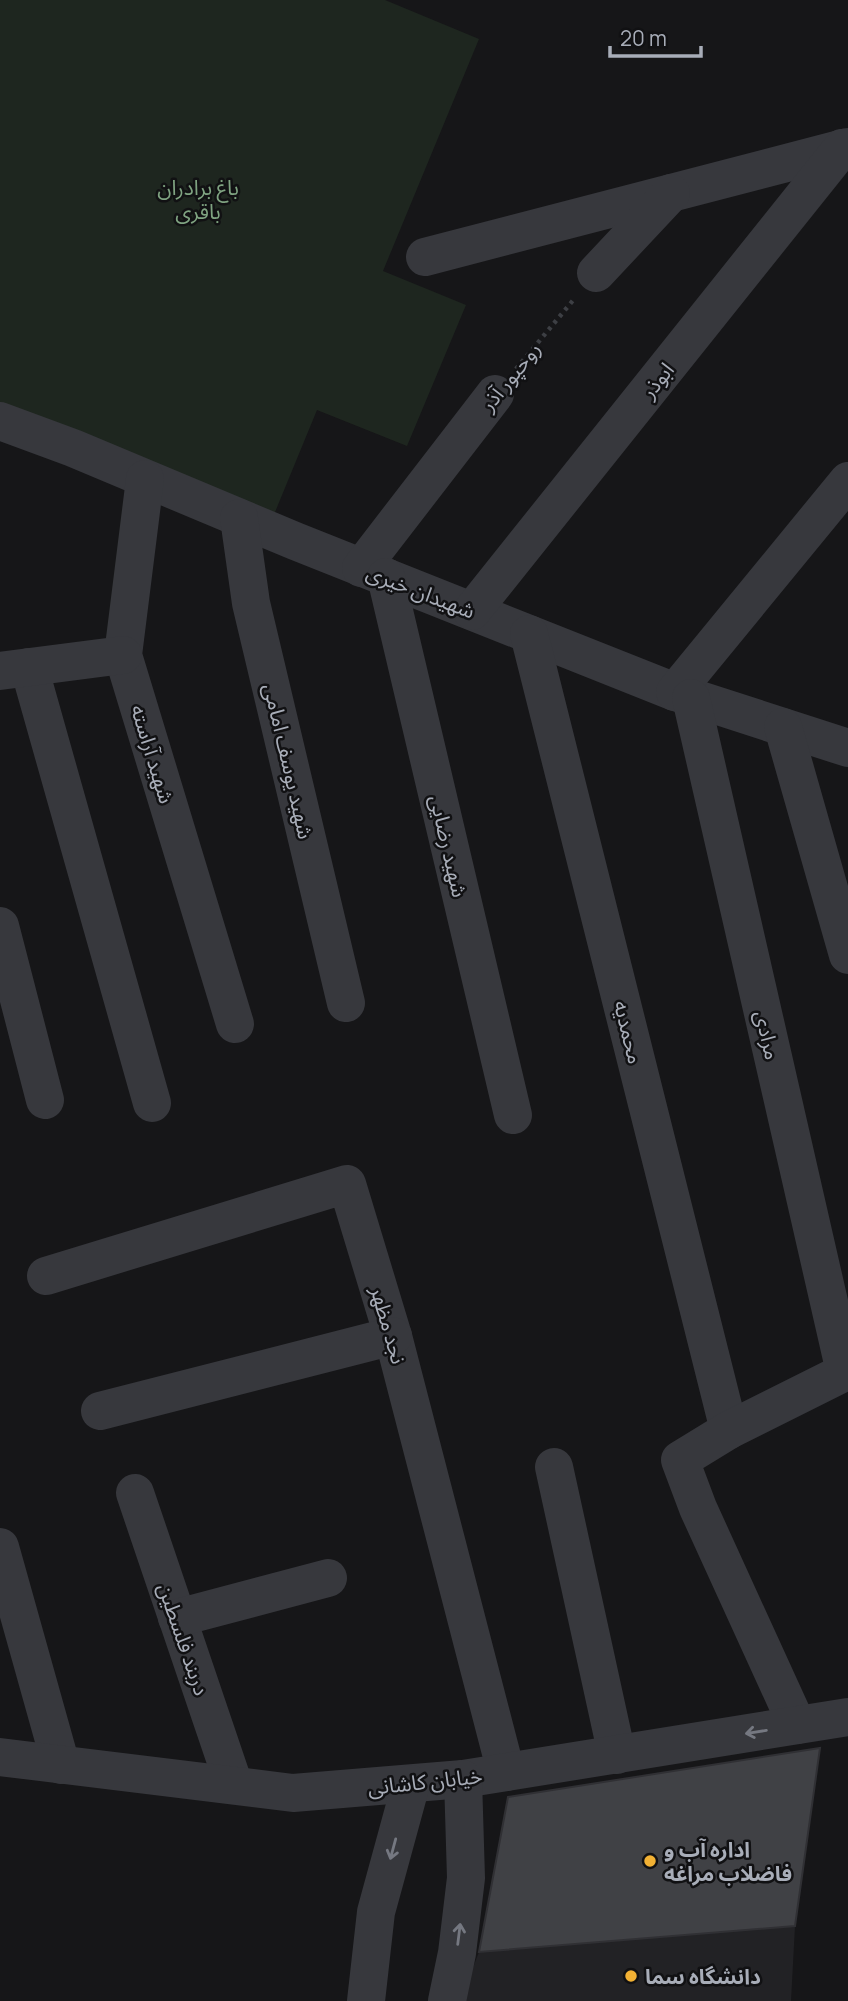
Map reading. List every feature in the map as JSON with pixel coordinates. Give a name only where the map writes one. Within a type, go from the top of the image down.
[{"type":"street","points":[[425,257],[845,148]]},
{"type":"street","name":"ابوذر","points":[[471,611],[845,148]]},
{"type":"street","points":[[596,273],[671,193]]},
{"type":"street","name":"روحپور آذر","points":[[374,573],[495,394]]},
{"type":"street","name":"شهیدان خیری","points":[[0,421],[683,695],[848,748]]},
{"type":"street","name":"شهید آراسته","points":[[145,479],[122,655],[235,1024]]},
{"type":"street","points":[[683,695],[848,481]]},
{"type":"street","name":"شهید یوسف امامی","points":[[239,518],[251,603],[346,1003]]},
{"type":"street","name":"شهید رضایی","points":[[374,573],[513,1115]]},
{"type":"street","name":"محمدیه","points":[[529,634],[729,1430]]},
{"type":"street","points":[[122,655],[14,669],[152,1103]]},
{"type":"street","name":"مرادی","points":[[683,695],[845,1372],[729,1430]]},
{"type":"street","points":[[783,727],[848,956]]},
{"type":"street","points":[[0,926],[45,1100]]},
{"type":"street","name":"نجد مظهر","points":[[46,1276],[346,1184],[393,1336],[506,1772]]},
{"type":"street","points":[[100,1411],[393,1336]]},
{"type":"street","points":[[729,1430],[680,1460],[698,1508],[797,1725]]},
{"type":"street","points":[[554,1467],[617,1755]]},
{"type":"street","name":"دربند فلسطین","points":[[135,1493],[233,1785]]},
{"type":"street","points":[[0,1547],[61,1765]]},
{"type":"street","points":[[177,1618],[328,1578]]},
{"type":"street","name":"خیابان کاشانی","points":[[0,1757],[293,1793],[463,1779],[848,1717]]},
{"type":"street","points":[[447,2001],[457,1953],[466,1878],[463,1779]]},
{"type":"street","points":[[366,2001],[376,1912],[411,1784]]},
{"type":"path","name":"روحپور آذر","points":[[495,394],[596,273]]},
{"type":"shaded area","name":"دانشگاه سما","points":[[795,1926],[791,2001],[460,2001],[479,1952]]},
{"type":"green space","name":"باغ برادران باقری","points":[[0,0],[385,0],[479,39],[383,271],[466,305],[407,446],[317,410],[273,517],[0,405]]},
{"type":"building","name":"اداره آب و فاضلاب مراغه","points":[[820,1748],[795,1926],[479,1952],[508,1797]]},
{"type":"place","name":"اداره آب و فاضلاب مراغه","points":[[650,1861]]},
{"type":"place","name":"دانشگاه سما","points":[[631,1976]]}]
